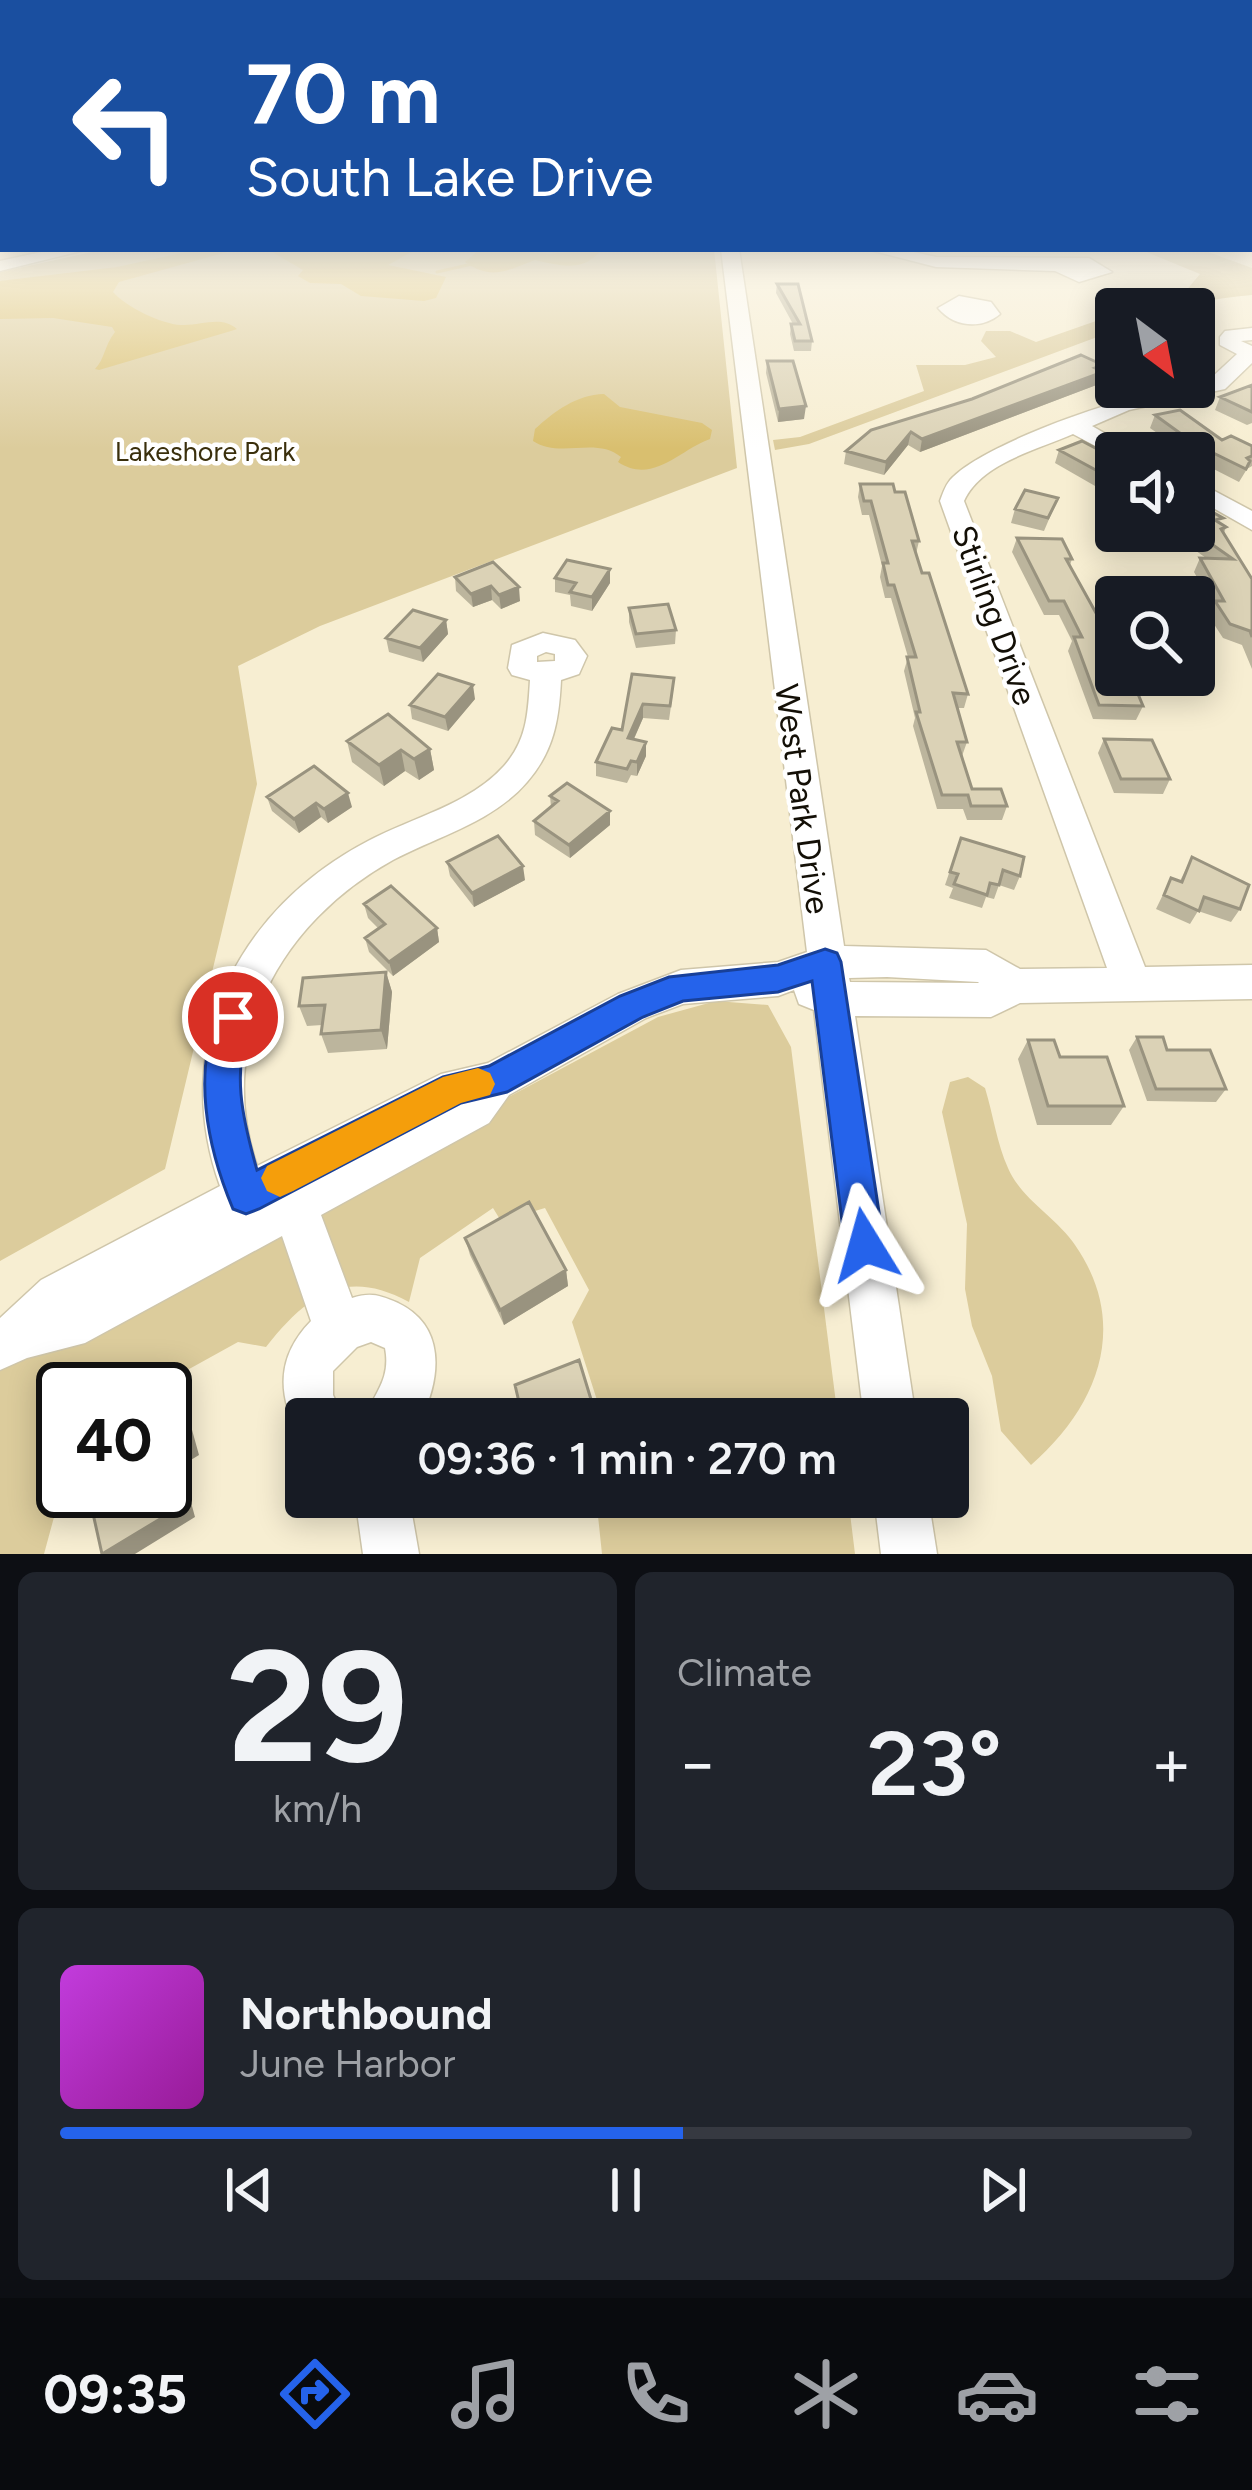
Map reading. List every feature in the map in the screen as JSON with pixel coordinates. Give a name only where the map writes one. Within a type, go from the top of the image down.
[{"type":"street","name":"West Park Drive","points":[[737,305],[887,1398]]},
{"type":"street","name":"Stirling Drive","points":[[1132,983],[952,501],[960,483],[975,470],[1138,400],[1210,387],[1231,374],[1251,347]]},
{"type":"street","points":[[1072,425],[1095,437]]},
{"type":"street","points":[[1215,500],[1252,522]]},
{"type":"street","points":[[338,1327],[266,1208],[221,1105],[225,1044],[241,990],[269,943],[314,895],[381,850],[471,810],[506,782],[542,728],[546,675]]},
{"type":"street","points":[[10,1339],[68,1326],[266,1208],[474,1109],[494,1081],[632,1006],[681,987],[778,979],[827,981],[991,1000],[1013,986],[1252,982]]},
{"type":"street","points":[[309,1398],[307,1375],[324,1340],[338,1327],[373,1317],[389,1322],[411,1346],[412,1384],[403,1398]]},
{"type":"street","points":[[385,1518],[391,1554]]},
{"type":"street","points":[[904,1518],[909,1554]]},
{"type":"green space","name":"Lakeshore Park","points":[[0,305],[720,305],[737,468],[320,626],[238,666],[257,784],[165,1169],[0,1261]]},
{"type":"green space","points":[[1095,321],[1095,338],[809,444],[775,450],[773,440],[800,437],[924,391],[916,365],[965,365],[996,357],[981,341],[986,331],[1010,331],[1036,342]]},
{"type":"green space","points":[[716,1001],[768,1005],[791,1047],[835,1398],[596,1398],[572,1322],[589,1290],[545,1208],[501,1221],[493,1208],[420,1258],[409,1302],[365,1287],[329,1292],[297,1313],[266,1347],[238,1342],[192,1367],[192,1362],[36,1362],[36,1518],[54,1518],[44,1554],[0,1554],[0,1369],[658,1017]]},
{"type":"green space","points":[[968,1077],[985,1088],[1014,1179],[1075,1245],[1101,1304],[1103,1334],[1089,1390],[1055,1442],[1031,1465],[1001,1431],[992,1376],[972,1326],[965,1289],[967,1224],[942,1112],[950,1082]]},
{"type":"green space","points":[[598,1518],[851,1518],[855,1554],[602,1554]]},
{"type":"shaded area","points":[[0,305],[128,305],[164,322],[217,322],[237,329],[99,370],[95,369],[115,332],[112,327],[53,318],[0,319]]},
{"type":"shaded area","points":[[604,394],[620,407],[702,423],[712,430],[710,439],[643,470],[618,462],[621,457],[600,448],[555,448],[533,441],[535,429],[558,410],[584,397]]},
{"type":"building","points":[[789,305],[803,305],[812,341],[795,341],[791,324],[800,324]]},
{"type":"building","points":[[1081,355],[1095,361],[1095,375],[922,439],[911,432],[886,462],[846,451],[871,430],[972,399]]},
{"type":"building","points":[[767,361],[793,361],[806,406],[779,409]]},
{"type":"building","points":[[1252,385],[1252,412],[1220,397]]},
{"type":"building","points":[[1180,410],[1211,432],[1178,432],[1155,415]]},
{"type":"building","points":[[1215,435],[1222,440],[1231,436],[1252,446],[1246,469],[1215,454]]},
{"type":"building","points":[[1082,441],[1095,448],[1095,470],[1059,450]]},
{"type":"building","points":[[860,484],[893,484],[895,492],[905,492],[919,541],[912,541],[922,573],[929,573],[968,694],[953,693],[967,742],[957,742],[972,789],[1001,789],[1007,806],[971,806],[968,795],[942,795],[916,712],[920,712],[907,657],[916,657],[894,585],[888,585],[883,563],[888,563],[871,501],[864,501]]},
{"type":"building","points":[[1025,490],[1058,498],[1048,518],[1015,509]]},
{"type":"building","points":[[1215,520],[1226,527],[1221,529],[1252,579],[1252,637],[1250,631],[1230,624],[1215,601],[1224,601],[1215,576],[1210,576],[1200,558],[1233,559],[1215,546]]},
{"type":"building","points":[[1017,538],[1062,539],[1072,559],[1066,559],[1095,611],[1095,694],[1074,637],[1082,637],[1064,601],[1049,601]]},
{"type":"building","points":[[567,560],[610,569],[592,597],[570,592],[576,583],[555,578]]},
{"type":"building","points":[[493,562],[519,587],[499,595],[491,586],[471,594],[455,577]]},
{"type":"building","points":[[668,604],[676,630],[636,634],[629,608]]},
{"type":"building","points":[[413,610],[446,620],[420,648],[386,638]]},
{"type":"building","points":[[438,674],[473,685],[445,717],[410,705]]},
{"type":"building","points":[[632,674],[674,678],[670,706],[643,704],[628,738],[646,742],[637,762],[631,761],[627,769],[596,762],[612,728],[622,730]]},
{"type":"building","points":[[1096,696],[1139,696],[1143,706],[1099,705]]},
{"type":"building","points":[[388,714],[430,749],[414,759],[401,750],[379,765],[347,741]]},
{"type":"building","points":[[1104,739],[1152,740],[1170,779],[1121,779]]},
{"type":"building","points":[[314,766],[348,793],[324,809],[316,803],[294,819],[267,797]]},
{"type":"building","points":[[567,783],[610,811],[569,845],[534,821],[558,801],[550,796]]},
{"type":"building","points":[[498,836],[523,866],[472,893],[447,862]]},
{"type":"building","points":[[961,838],[1024,857],[1020,876],[1003,870],[999,885],[990,883],[987,895],[954,884],[958,874],[950,872]]},
{"type":"building","points":[[1192,857],[1249,885],[1240,909],[1204,897],[1199,911],[1164,895],[1171,878],[1182,882]]},
{"type":"building","points":[[391,886],[437,928],[389,962],[365,938],[385,924],[364,904]]},
{"type":"building","points":[[386,972],[381,1030],[321,1034],[325,1005],[299,1006],[303,978]]},
{"type":"building","points":[[1137,1037],[1163,1037],[1167,1050],[1210,1050],[1226,1089],[1156,1089]]},
{"type":"building","points":[[1028,1040],[1054,1040],[1060,1057],[1107,1057],[1124,1106],[1048,1106]]},
{"type":"building","points":[[529,1202],[566,1270],[500,1310],[465,1238]]},
{"type":"building","points":[[579,1360],[591,1398],[518,1398],[515,1385]]},
{"type":"building","points":[[94,1518],[162,1518],[102,1554]]},
{"type":"slow traffic","points":[[280,1178],[456,1088],[478,1084]]},
{"type":"route","points":[[233,1017],[225,1044],[221,1105],[246,1196],[456,1088],[494,1081],[632,1006],[681,987],[778,979],[825,962],[865,1245]]}]
